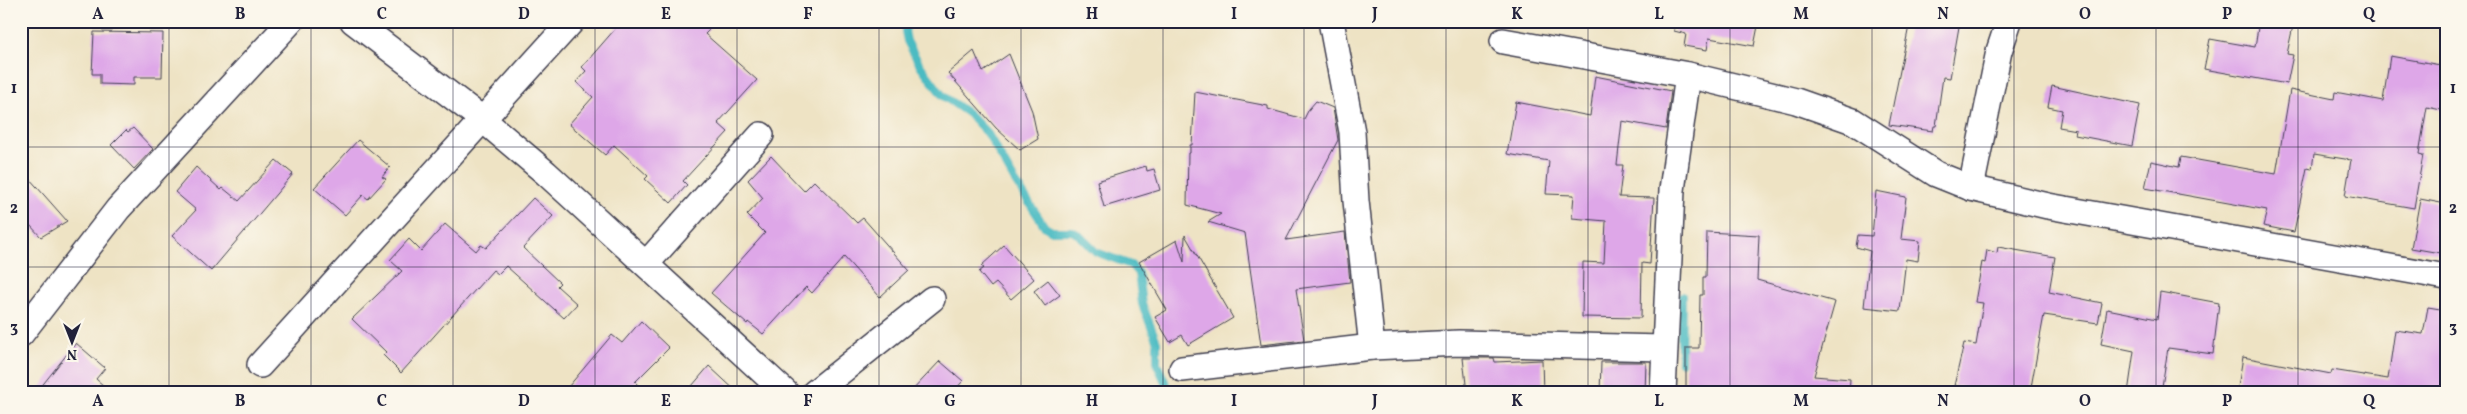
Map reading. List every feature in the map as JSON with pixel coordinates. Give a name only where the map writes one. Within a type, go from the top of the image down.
[{"type":"street","points":[[21,334],[118,209],[291,21]]},
{"type":"street","points":[[353,21],[482,119],[546,173],[786,393]]},
{"type":"street","points":[[260,366],[572,21]]},
{"type":"street","points":[[1332,21],[1352,132],[1356,201],[1372,347]]},
{"type":"street","points":[[1971,188],[1999,51],[2009,21]]},
{"type":"street","points":[[1503,40],[1688,75],[1796,101],[1853,121],[1936,174],[1971,188],[2048,206],[2446,277]]},
{"type":"street","points":[[1663,393],[1672,190],[1688,75]]},
{"type":"street","points":[[646,264],[761,135]]},
{"type":"street","points":[[814,393],[932,299]]},
{"type":"street","points":[[1182,370],[1372,347],[1459,342],[1664,348]]},
{"type":"building","points":[[622,21],[718,21],[705,34],[757,80],[718,123],[728,132],[683,181],[687,185],[671,203],[645,179],[648,176],[614,145],[605,155],[569,124],[593,97],[576,82],[586,71],[582,67]]},
{"type":"building","points":[[1675,21],[1759,21],[1754,46],[1709,38],[1707,50],[1684,46],[1686,34],[1674,31]]},
{"type":"building","points":[[1910,21],[1960,21],[1950,78],[1943,77],[1936,126],[1934,126],[1933,131],[1889,125]]},
{"type":"building","points":[[2259,21],[2294,21],[2287,54],[2293,55],[2287,84],[2204,69],[2210,39],[2255,47]]},
{"type":"building","points":[[94,32],[163,33],[162,77],[134,77],[134,85],[100,84],[100,74],[92,74]]},
{"type":"building","points":[[974,51],[983,72],[1009,54],[1032,111],[1038,139],[1020,150],[996,128],[948,73]]},
{"type":"building","points":[[2390,56],[2446,66],[2446,111],[2427,107],[2419,154],[2423,155],[2414,208],[2345,196],[2351,160],[2314,154],[2312,169],[2307,168],[2294,232],[2263,226],[2267,210],[2145,188],[2151,161],[2179,167],[2181,157],[2276,174],[2290,90],[2334,99],[2335,92],[2383,101]]},
{"type":"building","points":[[1595,76],[1671,91],[1666,129],[1622,121],[1617,165],[1623,165],[1619,197],[1654,198],[1650,264],[1642,263],[1641,318],[1582,317],[1583,262],[1604,263],[1606,221],[1572,218],[1574,195],[1546,194],[1549,161],[1507,154],[1516,102],[1590,116]]},
{"type":"building","points":[[2052,86],[2140,105],[2132,146],[2075,135],[2076,130],[2059,127],[2062,110],[2048,107]]},
{"type":"building","points":[[1195,92],[1268,106],[1268,109],[1304,119],[1316,101],[1333,108],[1338,140],[1286,240],[1345,232],[1350,282],[1296,289],[1304,340],[1261,345],[1245,233],[1208,222],[1221,214],[1187,205],[1188,153],[1190,153],[1190,145],[1192,145]]},
{"type":"building","points":[[133,128],[153,149],[134,169],[111,145],[126,130],[128,132]]},
{"type":"building","points":[[358,140],[390,167],[382,177],[386,179],[368,199],[363,195],[345,215],[314,188]]},
{"type":"building","points":[[771,156],[804,191],[814,181],[857,223],[863,218],[909,270],[880,297],[844,257],[812,293],[806,287],[763,334],[748,322],[747,324],[711,293],[765,233],[747,215],[763,198],[748,180]]},
{"type":"building","points":[[276,160],[293,174],[211,271],[172,236],[196,210],[175,192],[196,167],[221,190],[223,188],[239,201]]},
{"type":"building","points":[[1146,166],[1147,171],[1154,169],[1160,190],[1104,207],[1097,181]]},
{"type":"building","points":[[21,169],[67,221],[41,237],[29,224],[21,221]]},
{"type":"building","points":[[1876,191],[1906,197],[1901,239],[1920,241],[1918,261],[1906,259],[1900,311],[1864,307],[1870,251],[1856,247],[1858,235],[1872,236]]},
{"type":"building","points":[[533,198],[553,216],[523,248],[560,283],[557,286],[577,304],[564,318],[506,266],[498,274],[493,270],[401,373],[383,355],[386,352],[352,319],[402,271],[390,260],[409,239],[421,251],[445,224],[476,251],[481,245],[486,248]]},
{"type":"building","points":[[2420,199],[2446,204],[2446,254],[2411,248]]},
{"type":"building","points":[[1707,232],[1759,235],[1757,280],[1835,302],[1814,376],[1850,379],[1849,393],[1686,393],[1686,348],[1699,348],[1700,295],[1703,295],[1703,277],[1706,277]]},
{"type":"building","points":[[1185,235],[1233,318],[1188,345],[1182,335],[1170,342],[1155,317],[1167,310],[1139,262],[1177,240],[1184,262]]},
{"type":"building","points":[[1004,245],[1034,279],[1011,299],[996,283],[991,287],[979,272],[984,268],[981,266]]},
{"type":"building","points":[[1998,247],[2055,257],[2049,292],[2102,303],[2098,323],[2044,315],[2030,393],[1970,393],[1971,387],[1954,386],[1964,343],[1976,345],[1983,303],[1975,302],[1982,262],[1985,263],[1987,250],[1997,253]]},
{"type":"building","points":[[1048,280],[1060,295],[1045,306],[1034,291]]},
{"type":"building","points":[[2160,292],[2219,303],[2213,354],[2168,348],[2161,393],[2128,393],[2134,351],[2101,344],[2107,309],[2157,319]]},
{"type":"building","points":[[2428,307],[2446,310],[2446,393],[2237,393],[2243,357],[2331,374],[2332,370],[2388,379],[2395,330],[2423,334]]},
{"type":"building","points":[[641,321],[669,348],[635,382],[646,393],[563,393],[612,335],[622,343]]},
{"type":"building","points":[[76,343],[105,368],[96,379],[112,393],[36,393]]},
{"type":"building","points":[[1463,358],[1494,358],[1495,362],[1542,360],[1543,393],[1467,393]]},
{"type":"building","points":[[940,361],[963,381],[952,393],[910,393]]},
{"type":"building","points":[[1601,362],[1646,362],[1645,393],[1600,393]]},
{"type":"building","points":[[709,366],[738,393],[686,393]]},
{"type":"waterway","points":[[908,21],[905,31],[907,41],[920,65],[943,96],[969,114],[988,134],[1013,178],[1045,227],[1052,231],[1072,231],[1079,235],[1096,252],[1131,265],[1138,273],[1142,304],[1157,342],[1157,364],[1170,393]]},
{"type":"waterway","points":[[1681,362],[1682,296]]}]
